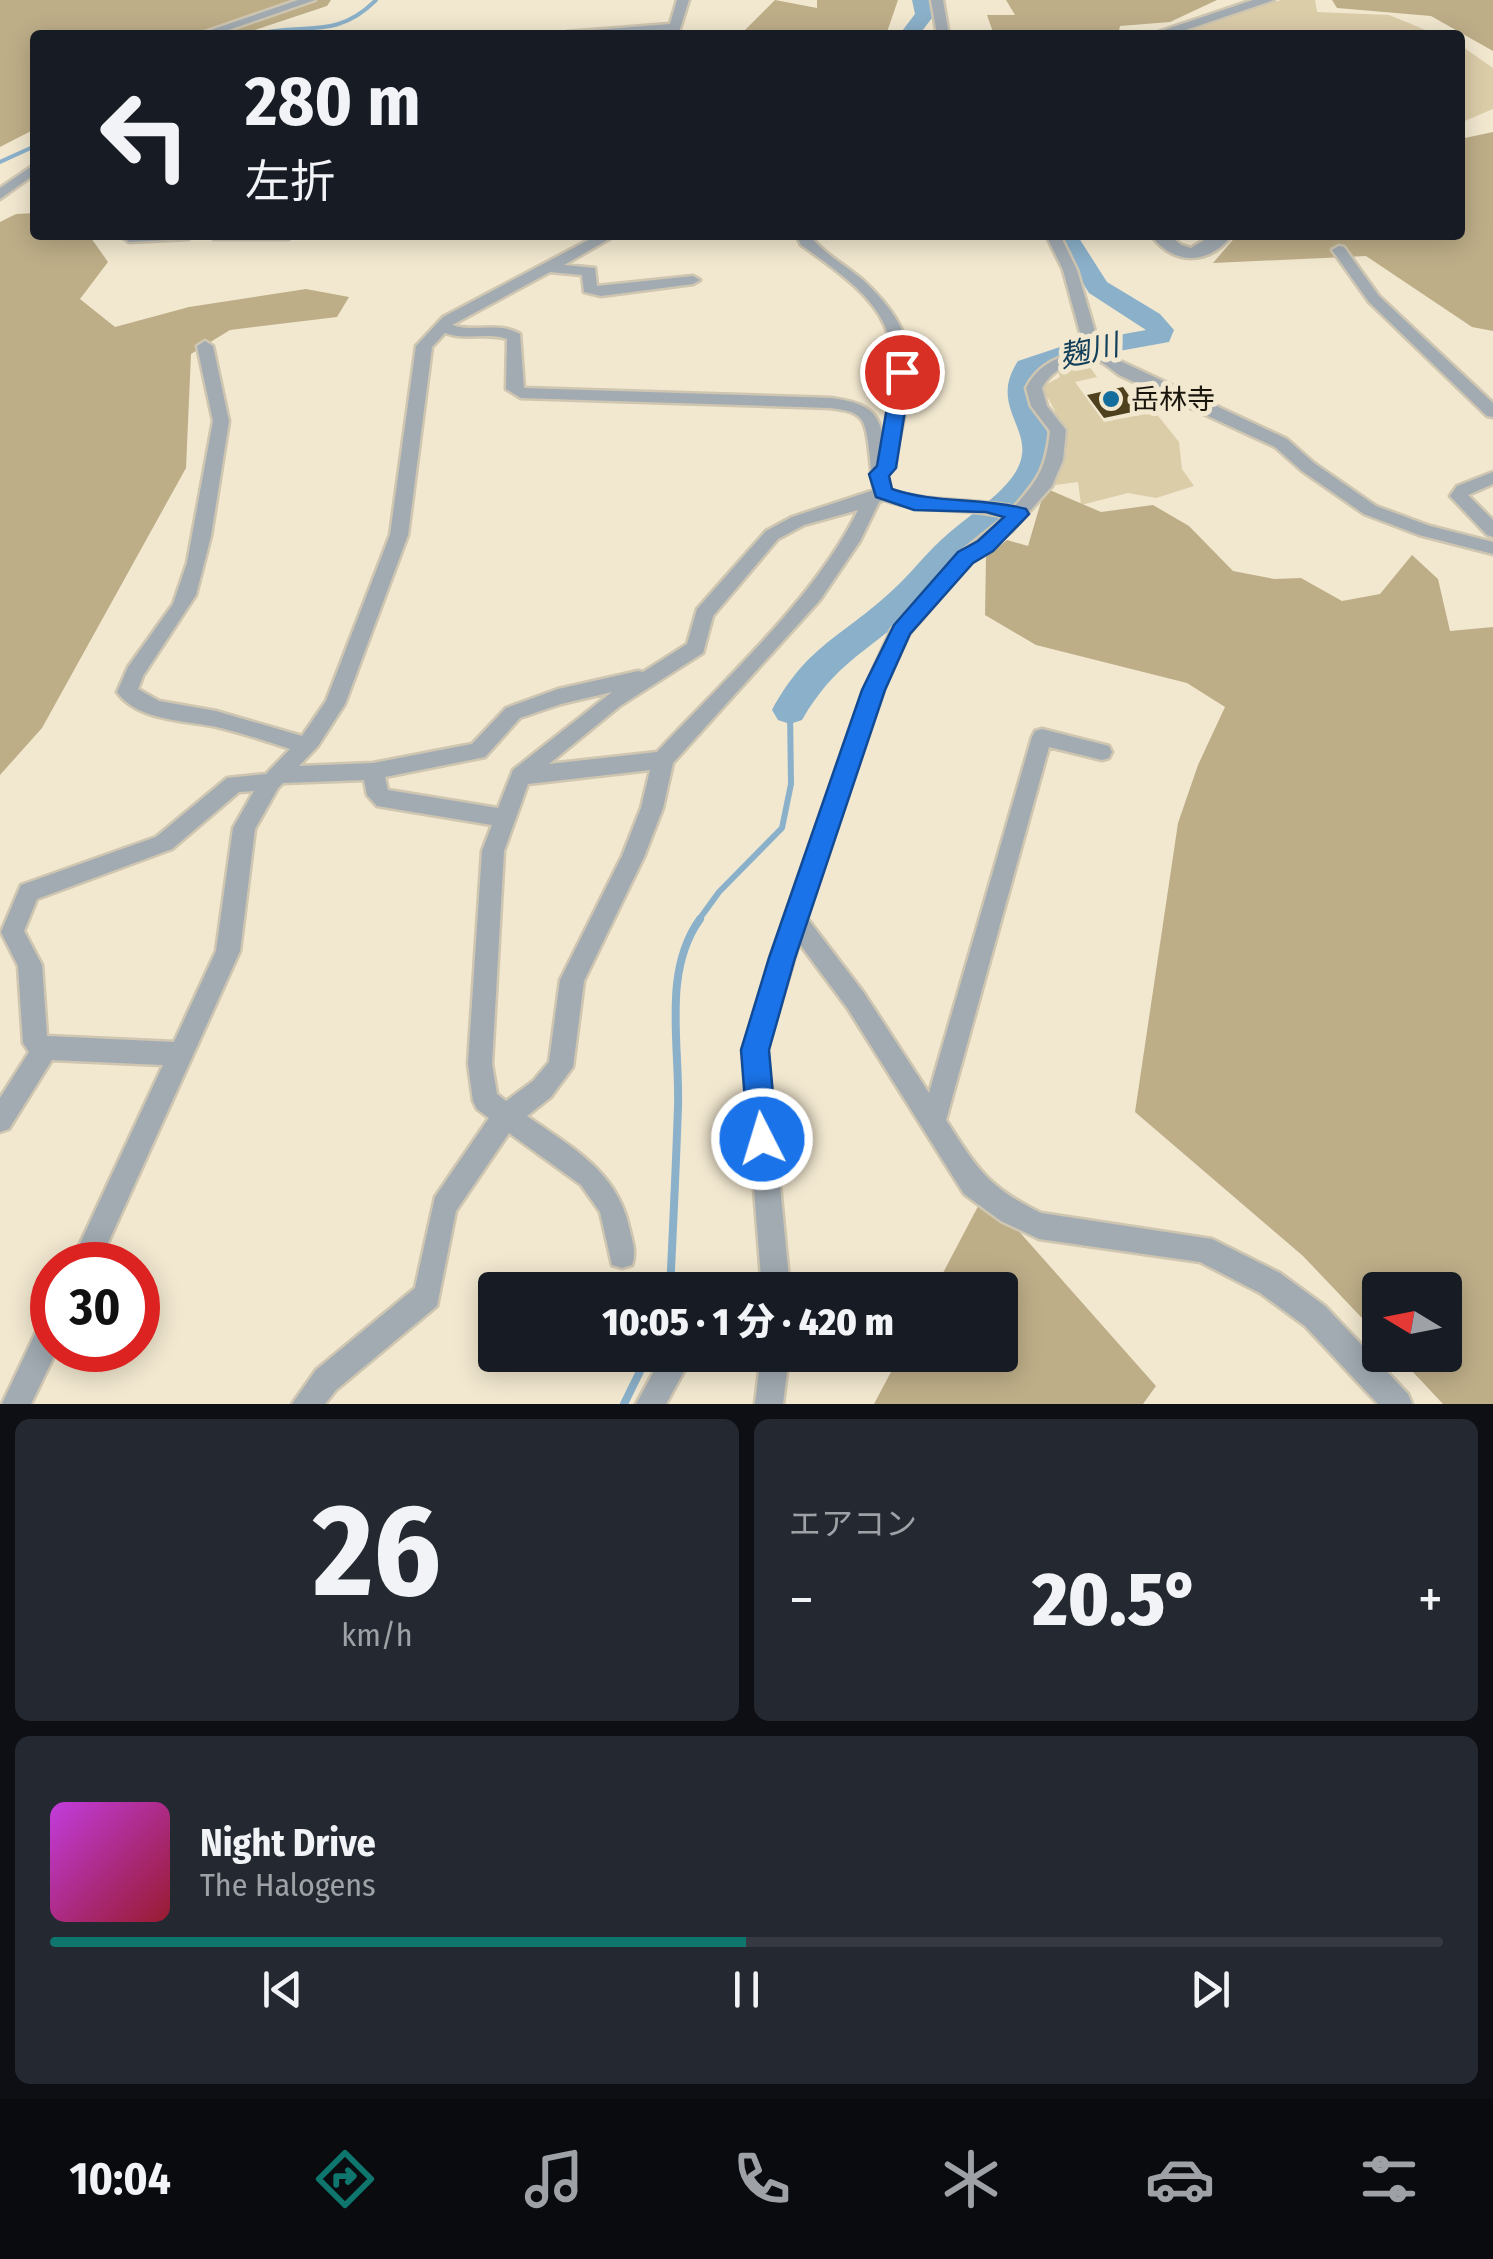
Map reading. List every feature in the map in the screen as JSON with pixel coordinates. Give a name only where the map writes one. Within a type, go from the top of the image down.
[{"type":"street","points":[[217,30],[309,0]]},
{"type":"street","points":[[673,30],[683,0]]},
{"type":"street","points":[[937,0],[942,30]]},
{"type":"street","points":[[1172,30],[1267,0]]},
{"type":"street","points":[[0,195],[30,172]]},
{"type":"street","points":[[95,1242],[228,951],[244,828],[276,778],[306,746],[335,704],[399,535],[424,346],[440,326],[600,240]]},
{"type":"street","points":[[306,1404],[326,1380],[428,1296],[444,1206],[505,1117],[542,1089],[561,1067],[572,980],[633,856],[652,808],[663,760],[813,595],[854,537],[878,489],[886,468],[902,372],[898,332],[848,271],[805,240]]},
{"type":"street","points":[[1055,240],[1070,270],[1092,350],[1281,443],[1370,510],[1425,532],[1493,548]]},
{"type":"street","points":[[1164,240],[1184,254],[1213,249],[1219,240]]},
{"type":"street","points":[[1339,250],[1374,298],[1493,412]]},
{"type":"street","points":[[549,268],[590,271],[589,289],[601,292],[693,280]]},
{"type":"street","points":[[440,326],[462,334],[504,331],[515,338],[514,388],[521,393],[832,403],[861,408],[878,435],[878,489]]},
{"type":"street","points":[[205,346],[208,378],[222,425],[189,592],[165,634],[127,681],[127,692],[155,708],[212,718],[306,746]]},
{"type":"street","points":[[774,1272],[755,1050],[873,690],[902,630],[966,558],[986,546],[1046,482],[1055,460],[1058,430],[1034,396],[1035,384],[1044,371],[1092,350]]},
{"type":"street","points":[[1493,478],[1463,490],[1459,496],[1493,531]]},
{"type":"street","points":[[622,1254],[612,1207],[590,1176],[486,1101],[480,1064],[493,851],[520,776],[612,701],[696,648],[704,614],[785,525],[878,489],[927,506],[986,506],[1016,512]]},
{"type":"street","points":[[181,1054],[46,1048],[35,1043],[30,965],[12,932],[29,892],[164,843],[234,784],[374,771],[478,752],[513,713],[558,697],[660,672]]},
{"type":"street","points":[[932,1120],[1042,737],[1102,752]]},
{"type":"street","points":[[520,776],[663,760]]},
{"type":"street","points":[[374,771],[378,795],[384,800],[505,818]]},
{"type":"street","points":[[795,920],[856,1000],[974,1185],[1010,1212],[1039,1226],[1202,1249],[1270,1283],[1315,1316],[1398,1404]]},
{"type":"street","points":[[0,1120],[46,1048]]},
{"type":"street","points":[[16,1404],[31,1372]]},
{"type":"street","points":[[650,1404],[668,1372]]},
{"type":"street","points":[[769,1404],[774,1372]]},
{"type":"shaded area","points":[[0,0],[331,0],[327,6],[255,30],[30,30],[30,132],[0,147]]},
{"type":"shaded area","points":[[775,0],[817,8],[817,0],[898,0],[888,30],[745,30]]},
{"type":"shaded area","points":[[1006,0],[1217,0],[1170,22],[1120,26],[1119,30],[992,30],[987,15],[1015,15]]},
{"type":"shaded area","points":[[1281,0],[1315,0],[1317,12],[1389,15],[1426,30],[1189,30]]},
{"type":"shaded area","points":[[1332,0],[1493,0],[1493,51],[1465,35],[1465,30],[1456,30],[1431,16],[1337,8]]},
{"type":"shaded area","points":[[1465,48],[1493,68],[1493,109],[1465,121]]},
{"type":"shaded area","points":[[1493,132],[1493,331],[1472,327],[1366,256],[1213,263],[1233,240],[1465,240],[1465,138]]},
{"type":"shaded area","points":[[30,213],[30,240],[93,240],[108,262],[80,299],[115,327],[189,307],[306,289],[349,297],[337,317],[230,330],[191,354],[186,468],[42,728],[0,775],[0,222],[16,214]]},
{"type":"shaded area","points":[[1087,363],[1097,377],[1075,382],[1104,422],[1155,412],[1179,442],[1182,469],[1194,486],[1156,498],[1128,493],[1081,505],[1078,482],[1055,485],[1062,434],[1056,413],[1041,387],[1060,377],[1058,371]]},
{"type":"shaded area","points":[[1045,488],[1101,512],[1153,505],[1189,526],[1233,571],[1274,579],[1301,578],[1342,601],[1380,594],[1412,555],[1438,579],[1450,631],[1493,627],[1493,1404],[1443,1404],[1413,1372],[1462,1372],[1462,1272],[1362,1272],[1362,1318],[1303,1256],[1135,1112],[1178,823],[1198,765],[1225,707],[1187,683],[1036,645],[985,615],[986,557],[1007,540],[1028,546]]},
{"type":"shaded area","points":[[985,1193],[1156,1386],[1143,1404],[874,1404],[891,1372],[1018,1372],[1018,1272],[943,1272]]},
{"type":"building","name":"岳林寺","points":[[1123,387],[1130,397],[1149,393],[1170,404],[1104,418],[1087,395]]},
{"type":"waterway","points":[[286,30],[331,26],[361,13],[376,0]]},
{"type":"waterway","name":"麹川","points":[[913,30],[925,14],[922,0]]},
{"type":"waterway","points":[[0,162],[30,148]]},
{"type":"waterway","name":"麹川","points":[[790,710],[815,671],[899,604],[950,549],[1026,480],[1036,462],[1038,447],[1020,396],[1020,383],[1028,367],[1069,352],[1159,336],[1161,330],[1150,320],[1113,300],[1091,280],[1068,240]]},
{"type":"waterway","points":[[698,921],[719,892],[782,828],[791,784],[790,710]]},
{"type":"waterway","points":[[671,1272],[678,1106],[677,985],[688,940],[700,919]]},
{"type":"waterway","points":[[624,1404],[640,1372]]},
{"type":"place","name":"岳林寺","points":[[1111,399]]},
{"type":"route","points":[[762,1139],[755,1050],[873,690],[902,630],[966,558],[986,546],[1019,514],[986,506],[914,504],[883,492],[878,474],[886,468],[902,372]]}]
